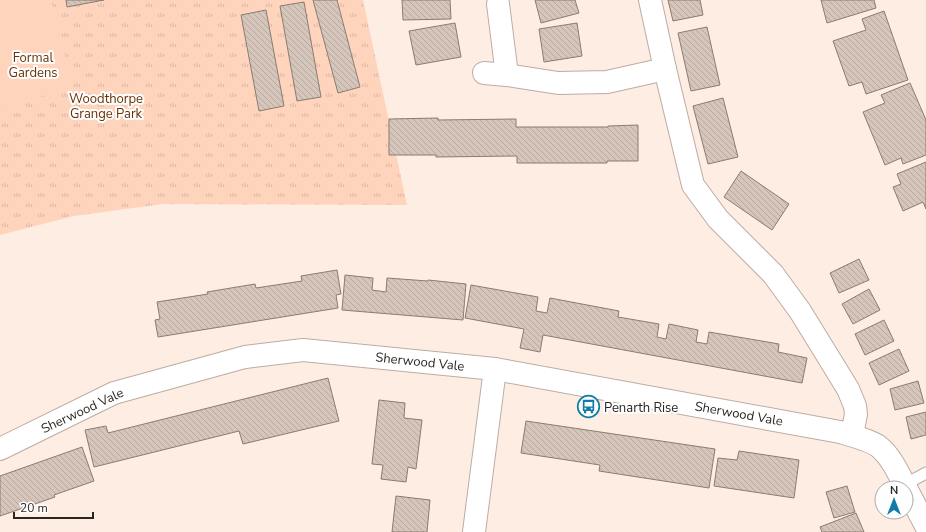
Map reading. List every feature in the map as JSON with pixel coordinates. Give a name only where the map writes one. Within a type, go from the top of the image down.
[{"type":"street","points":[[650,0],[693,185],[718,219],[773,274],[800,311],[848,388],[855,406],[856,414],[852,435]]},
{"type":"street","points":[[498,4],[507,75]]},
{"type":"street","points":[[484,73],[558,83],[607,82],[665,69]]},
{"type":"street","name":"Sherwood Vale","points":[[0,449],[114,393],[245,357],[303,350],[495,369],[825,429],[852,435],[874,444],[884,452],[892,462],[901,480]]},
{"type":"street","points":[[474,532],[495,369]]},
{"type":"street","name":"Sherwood Vale","points":[[914,504],[926,526]]},
{"type":"lane","points":[[914,481],[926,474]]},
{"type":"green space","name":"Woodthorpe Grange Park","points":[[0,0],[363,0],[407,205],[163,204],[74,216],[0,235]]},
{"type":"green space","name":"Formal Gardens","points":[[0,0],[51,0],[73,87],[0,109]]},
{"type":"building","points":[[66,0],[104,0],[67,7]]},
{"type":"building","points":[[313,0],[337,0],[360,87],[338,93]]},
{"type":"building","points":[[402,0],[450,0],[451,19],[403,20]]},
{"type":"building","points":[[535,0],[575,0],[579,13],[541,23]]},
{"type":"building","points":[[668,0],[700,0],[703,15],[673,21]]},
{"type":"building","points":[[821,0],[874,0],[876,8],[827,23]]},
{"type":"building","points":[[304,2],[321,97],[297,101],[280,6]]},
{"type":"building","points":[[266,10],[284,106],[259,111],[241,15]]},
{"type":"building","points":[[884,11],[908,80],[866,94],[862,82],[849,86],[833,41],[866,30],[862,19]]},
{"type":"building","points":[[455,23],[461,57],[416,65],[409,31]]},
{"type":"building","points":[[577,23],[582,56],[544,62],[539,29]]},
{"type":"building","points":[[707,27],[720,85],[691,91],[678,33]]},
{"type":"building","points":[[910,83],[926,120],[926,155],[903,164],[901,158],[885,165],[863,112],[885,103],[881,95]]},
{"type":"building","points":[[723,98],[738,157],[708,164],[693,106]]},
{"type":"building","points":[[438,118],[438,120],[516,119],[516,127],[608,127],[638,125],[638,161],[607,161],[607,163],[517,163],[517,156],[436,157],[436,155],[389,155],[389,119]]},
{"type":"building","points":[[926,162],[926,209],[923,202],[903,211],[893,187],[901,184],[897,174]]},
{"type":"building","points":[[741,171],[789,204],[772,230],[724,197]]},
{"type":"building","points":[[859,259],[869,280],[839,293],[830,273]]},
{"type":"building","points":[[337,270],[341,294],[336,295],[338,308],[158,337],[155,320],[160,319],[157,302],[208,294],[207,292],[255,284],[256,288],[302,281],[301,276]]},
{"type":"building","points":[[345,275],[373,278],[372,290],[386,292],[387,278],[466,284],[463,320],[342,310]]},
{"type":"building","points":[[471,285],[538,297],[536,311],[547,313],[550,298],[619,311],[618,317],[659,324],[657,337],[666,339],[669,324],[698,330],[696,342],[707,344],[709,332],[779,344],[778,352],[807,358],[802,383],[543,335],[540,352],[520,348],[524,329],[465,318]]},
{"type":"building","points":[[869,289],[880,310],[853,324],[842,304]]},
{"type":"building","points":[[884,320],[894,341],[865,355],[855,334]]},
{"type":"building","points":[[899,349],[909,371],[879,385],[869,363]]},
{"type":"building","points":[[328,378],[339,421],[243,444],[239,431],[94,467],[85,430],[106,426],[108,433]]},
{"type":"building","points":[[918,381],[924,403],[895,410],[890,389]]},
{"type":"building","points":[[379,400],[405,403],[404,418],[422,420],[416,469],[408,467],[406,482],[381,479],[383,465],[372,464]]},
{"type":"building","points":[[926,412],[926,435],[911,439],[906,417]]},
{"type":"building","points":[[526,421],[715,449],[709,488],[599,471],[600,465],[521,453]]},
{"type":"building","points":[[82,447],[94,481],[54,495],[55,497],[0,516],[0,476]]},
{"type":"building","points":[[739,451],[799,460],[794,498],[714,486],[718,458],[737,460]]},
{"type":"building","points":[[847,486],[855,512],[834,518],[826,492]]},
{"type":"building","points":[[396,496],[430,500],[427,532],[392,532]]},
{"type":"building","points":[[856,513],[864,532],[822,532],[820,527]]},
{"type":"place","name":"Penarth Rise","points":[[588,407]]}]
